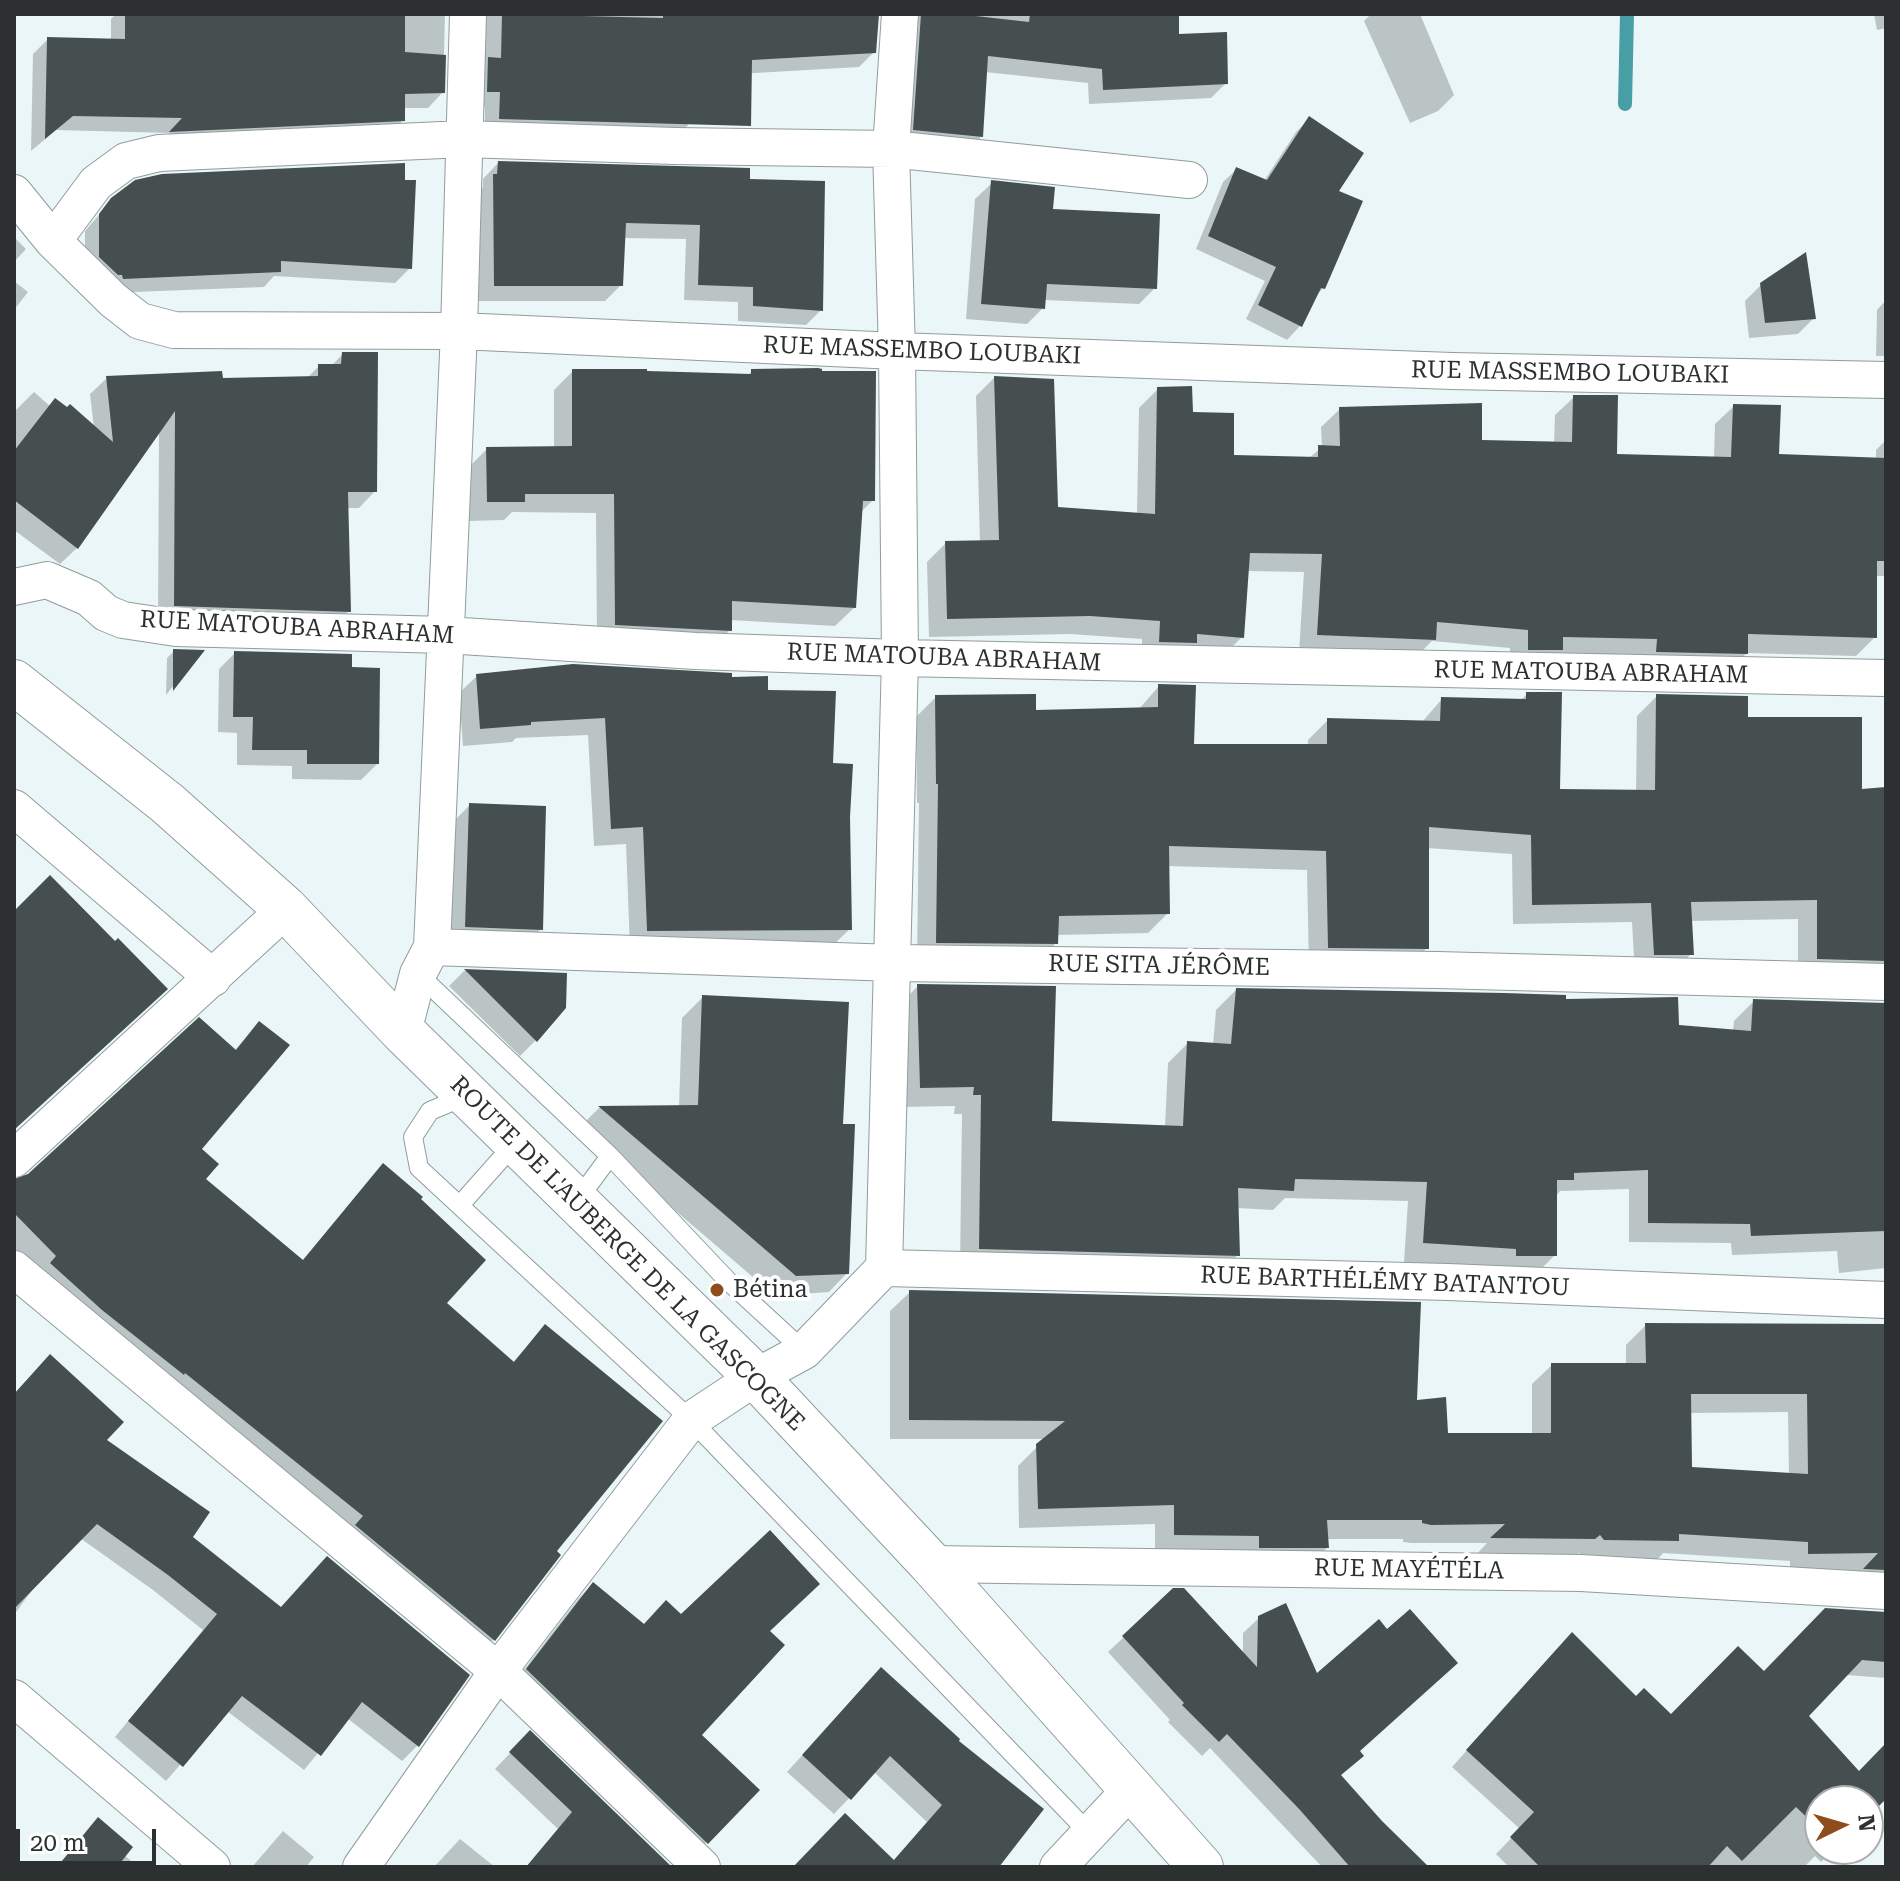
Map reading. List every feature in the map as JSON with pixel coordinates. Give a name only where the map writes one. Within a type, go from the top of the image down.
[{"type":"street","points":[[403,1032],[425,961],[446,635],[468,14]]},
{"type":"street","points":[[361,1867],[498,1671],[691,1420],[756,1377],[804,1351],[884,1268],[900,658],[897,351],[891,149],[900,14]]},
{"type":"street","points":[[53,241],[96,183],[126,161],[159,153],[464,139],[891,149],[1189,180]]},
{"type":"street","name":"RUE MASSEMBO LOUBAKI","points":[[14,193],[53,241],[113,300],[140,321],[174,330],[459,331],[1452,371],[1886,380]]},
{"type":"street","name":"RUE MATOUBA ABRAHAM","points":[[14,587],[47,580],[89,598],[106,613],[123,620],[176,628],[446,635],[696,651],[900,658],[1886,678]]},
{"type":"street","name":"ROUTE DE L'AUBERGE DE LA GASCOGNE","points":[[14,682],[167,803],[286,909],[403,1032],[756,1377],[931,1564],[1201,1867]]},
{"type":"street","points":[[14,808],[213,978]]},
{"type":"street","points":[[14,1159],[286,909]]},
{"type":"street","name":"RUE SITA JÉRÔME","points":[[425,961],[1437,970],[1886,982]]},
{"type":"street","name":"RUE BARTHÉLÉMY BATANTOU","points":[[884,1268],[1448,1282],[1886,1300]]},
{"type":"street","points":[[14,1269],[498,1671],[702,1867]]},
{"type":"street","name":"RUE MAYÉTÉLA","points":[[931,1564],[1581,1573],[1886,1591]]},
{"type":"street","points":[[14,1698],[212,1867]]},
{"type":"street","points":[[1058,1867],[1132,1788]]},
{"type":"lane","points":[[425,961],[729,1282],[804,1351]]},
{"type":"lane","points":[[468,1095],[430,1111],[413,1137],[419,1168],[691,1420],[1089,1833]]},
{"type":"lane","points":[[460,1205],[516,1142]]},
{"type":"lane","points":[[576,1202],[610,1156]]},
{"type":"building","points":[[125,14],[405,14],[405,52],[446,55],[445,93],[405,94],[405,121],[169,132],[182,118],[73,116],[45,139],[47,37],[125,39]]},
{"type":"building","points":[[502,14],[663,18],[663,14],[879,14],[876,53],[752,60],[751,126],[499,119],[500,92],[487,92],[488,57],[501,58]]},
{"type":"building","points":[[921,14],[958,14],[1029,22],[1030,14],[1179,14],[1179,34],[1227,32],[1228,84],[1103,90],[1102,69],[988,56],[983,137],[913,130]]},
{"type":"building","points":[[1309,116],[1364,153],[1339,191],[1363,201],[1325,289],[1321,288],[1302,327],[1258,305],[1276,267],[1208,236],[1236,167],[1267,180]]},
{"type":"building","points":[[498,161],[750,168],[750,179],[825,181],[823,311],[753,306],[753,287],[698,285],[700,225],[626,223],[623,286],[494,286],[493,174],[497,174]]},
{"type":"building","points":[[405,163],[405,180],[416,180],[412,269],[281,261],[281,272],[123,279],[99,257],[99,214],[111,198],[135,180],[162,174]]},
{"type":"building","points":[[991,180],[1055,187],[1053,209],[1160,214],[1157,289],[1047,284],[1045,309],[981,304]]},
{"type":"building","points":[[1806,252],[1816,319],[1765,323],[1760,283]]},
{"type":"building","points":[[342,352],[378,352],[377,492],[348,492],[351,612],[174,606],[175,411],[78,549],[14,500],[14,451],[55,398],[67,407],[70,404],[113,442],[106,376],[222,371],[223,378],[318,376],[318,364],[341,364]]},
{"type":"building","points":[[818,368],[822,371],[876,371],[875,501],[863,501],[856,608],[732,601],[732,631],[615,625],[614,494],[525,494],[525,502],[487,502],[486,447],[572,446],[572,369],[751,374],[751,369]]},
{"type":"building","points":[[994,376],[1054,379],[1058,507],[1155,514],[1157,387],[1192,386],[1193,412],[1234,413],[1234,455],[1318,457],[1318,445],[1340,446],[1339,407],[1482,403],[1482,440],[1572,442],[1573,395],[1618,395],[1617,454],[1731,457],[1733,404],[1781,405],[1779,454],[1886,458],[1886,561],[1877,561],[1877,638],[1748,634],[1748,654],[1656,652],[1657,639],[1563,637],[1563,650],[1528,650],[1528,630],[1437,622],[1436,640],[1317,635],[1322,554],[1250,553],[1244,638],[1197,634],[1197,643],[1159,642],[1160,621],[1090,616],[947,619],[945,541],[999,540]]},
{"type":"building","points":[[173,649],[205,650],[173,691]]},
{"type":"building","points":[[234,651],[352,654],[352,667],[380,668],[379,764],[307,764],[307,750],[252,750],[253,717],[233,717]]},
{"type":"building","points":[[573,664],[732,673],[732,677],[768,676],[768,690],[836,691],[833,763],[853,764],[850,817],[852,930],[647,931],[643,827],[611,829],[605,718],[531,722],[531,725],[480,729],[476,674]]},
{"type":"building","points":[[1158,684],[1196,685],[1194,744],[1327,744],[1327,718],[1440,721],[1441,697],[1526,699],[1526,692],[1562,692],[1560,789],[1655,790],[1656,694],[1748,696],[1748,717],[1862,717],[1862,789],[1886,787],[1886,961],[1817,959],[1817,900],[1691,902],[1694,955],[1654,955],[1651,903],[1532,905],[1531,835],[1429,827],[1429,949],[1328,948],[1326,851],[1169,846],[1170,914],[1059,916],[1058,944],[936,943],[938,784],[935,695],[1036,694],[1036,710],[1158,707]]},
{"type":"building","points":[[469,803],[546,806],[543,930],[465,927]]},
{"type":"building","points":[[50,875],[168,989],[14,1130],[14,911]]},
{"type":"building","points":[[464,969],[567,973],[566,1008],[537,1042]]},
{"type":"building","points":[[917,984],[1056,986],[1052,1121],[1183,1126],[1187,1041],[1231,1044],[1236,988],[1566,995],[1566,999],[1678,997],[1679,1025],[1751,1031],[1753,999],[1886,1003],[1886,1231],[1751,1236],[1750,1224],[1648,1223],[1648,1170],[1574,1173],[1574,1180],[1557,1180],[1557,1256],[1516,1256],[1516,1249],[1423,1243],[1427,1182],[1295,1179],[1294,1191],[1238,1188],[1240,1256],[979,1249],[981,1095],[973,1095],[974,1087],[920,1088]]},
{"type":"building","points":[[702,995],[849,1002],[843,1124],[855,1124],[849,1274],[796,1276],[598,1106],[698,1105]]},
{"type":"building","points":[[199,1017],[236,1050],[259,1021],[290,1045],[202,1149],[219,1164],[206,1179],[303,1260],[383,1163],[423,1197],[421,1199],[486,1260],[447,1303],[514,1362],[545,1324],[663,1421],[557,1551],[561,1555],[495,1641],[355,1525],[363,1516],[102,1310],[50,1263],[56,1256],[14,1213],[14,1179],[28,1174]]},
{"type":"building","points":[[909,1290],[1421,1302],[1417,1400],[1446,1397],[1448,1433],[1551,1433],[1551,1363],[1646,1363],[1645,1323],[1886,1324],[1886,1570],[1863,1569],[1878,1553],[1808,1554],[1808,1542],[1679,1534],[1679,1541],[1604,1540],[1600,1535],[1595,1539],[1490,1538],[1505,1524],[1431,1525],[1422,1523],[1422,1520],[1327,1520],[1329,1548],[1259,1548],[1259,1536],[1174,1535],[1174,1505],[1038,1509],[1036,1444],[1065,1421],[909,1420]],"holes":[[[1691,1394],[1807,1394],[1808,1474],[1692,1467]]]},
{"type":"building","points":[[50,1354],[124,1422],[107,1440],[210,1512],[193,1537],[281,1607],[327,1556],[470,1675],[419,1747],[362,1702],[321,1756],[242,1696],[183,1767],[128,1721],[217,1614],[97,1524],[14,1609],[14,1394]]},
{"type":"building","points":[[770,1530],[820,1584],[770,1631],[785,1645],[702,1735],[760,1790],[708,1844],[526,1669],[593,1582],[644,1624],[666,1600],[681,1614]]},
{"type":"building","points":[[1173,1588],[1184,1588],[1257,1667],[1258,1616],[1286,1603],[1317,1673],[1379,1619],[1387,1629],[1410,1609],[1458,1663],[1360,1751],[1364,1756],[1341,1775],[1429,1867],[1350,1867],[1227,1734],[1219,1742],[1182,1705],[1184,1703],[1122,1636]]},
{"type":"building","points":[[1825,1608],[1886,1612],[1886,1662],[1862,1660],[1809,1716],[1859,1771],[1886,1743],[1886,1799],[1884,1801],[1884,1785],[1804,1785],[1804,1815],[1796,1807],[1742,1861],[1727,1846],[1708,1867],[1540,1867],[1510,1837],[1534,1812],[1466,1750],[1572,1632],[1636,1696],[1644,1688],[1671,1714],[1738,1646],[1764,1671]]},
{"type":"building","points":[[881,1667],[959,1741],[1044,1809],[999,1867],[793,1867],[845,1813],[894,1860],[942,1805],[890,1756],[851,1800],[802,1755]]},
{"type":"building","points":[[530,1730],[672,1867],[526,1867],[572,1812],[509,1752]]},
{"type":"building","points":[[98,1817],[133,1847],[117,1867],[57,1867]]},
{"type":"waterway","points":[[1625,104],[1627,14]]},
{"type":"place","name":"Bétina","points":[[717,1290]]}]
